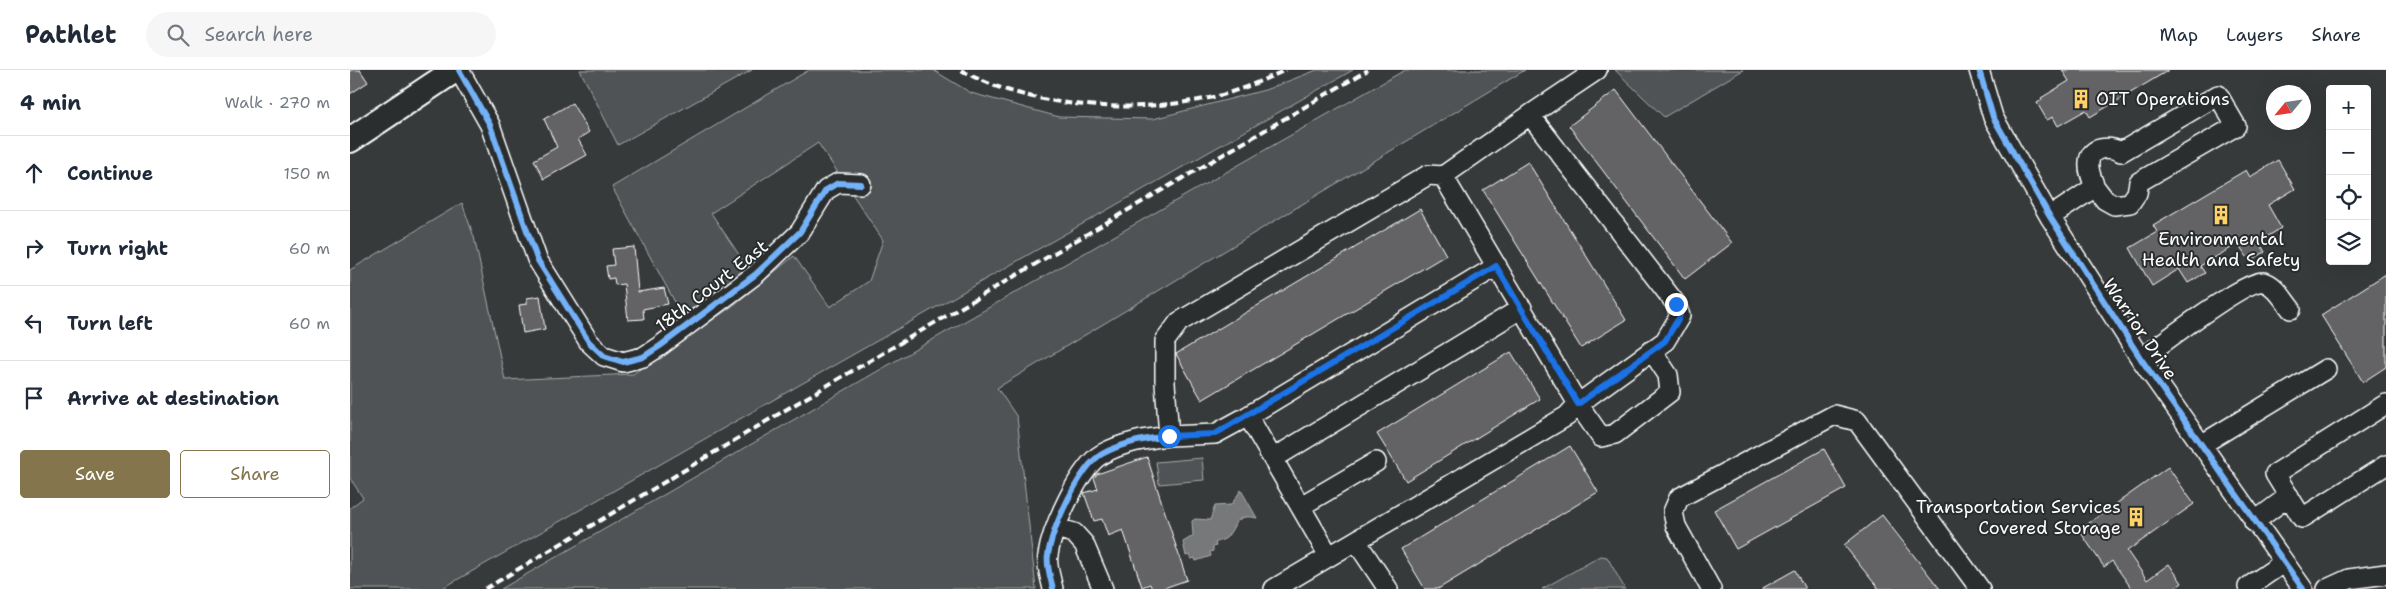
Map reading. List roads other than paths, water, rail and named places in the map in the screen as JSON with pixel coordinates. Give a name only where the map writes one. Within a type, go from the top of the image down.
[{"type":"main road","points":[[350,140],[455,70]]},
{"type":"street","name":"18th Court East","points":[[459,70],[490,125],[537,258],[589,342],[604,356],[622,362],[643,357],[660,346],[756,274],[800,232],[826,190],[838,183],[861,184]]},
{"type":"street","points":[[1169,436],[1164,384],[1166,341],[1179,322],[1428,175],[1443,176],[1597,70]]},
{"type":"street","name":"Warrior Drive","points":[[1979,70],[1994,117],[2050,217],[2141,359],[2303,589]]},
{"type":"street","points":[[2218,95],[2236,126],[2139,182],[2137,192],[2130,203],[2114,205],[2105,200],[2095,187],[2088,161],[2093,153],[2102,148],[2112,147],[2121,152],[2218,95]]},
{"type":"street","points":[[1274,589],[1567,416],[1578,404],[1665,341],[1680,316],[1676,304],[1530,115]]},
{"type":"street","points":[[1443,176],[1578,404],[1601,437],[1615,434],[1670,392],[1668,375],[1652,351]]},
{"type":"street","points":[[2050,217],[2095,187]]},
{"type":"street","points":[[1053,589],[1047,556],[1056,528],[1078,480],[1100,455],[1130,442],[1169,436],[1215,434],[1496,266]]},
{"type":"street","points":[[2141,359],[2216,306],[2256,283],[2265,282],[2277,290],[2291,309]]},
{"type":"street","points":[[1274,458],[1522,308]]},
{"type":"street","points":[[2201,446],[2326,369]]},
{"type":"street","points":[[2386,404],[2275,474],[2302,518],[2386,466]]},
{"type":"street","points":[[1711,589],[1676,526],[1673,512],[1679,498],[1834,415],[1857,420],[1980,589]]},
{"type":"street","points":[[1248,416],[1329,556]]},
{"type":"street","points":[[1301,506],[1376,462]]},
{"type":"street","points":[[2254,522],[2289,496]]},
{"type":"street","points":[[1056,528],[1074,533],[1084,544],[1103,589]]},
{"type":"street","points":[[1356,541],[1388,589]]},
{"type":"street","points":[[2248,587],[2283,563]]},
{"type":"street","points":[[2327,589],[2349,580],[2386,574]]},
{"type":"railway","points":[[961,70],[989,83],[1051,101],[1119,106],[1152,106],[1214,97],[1286,70]]},
{"type":"railway","points":[[485,589],[787,409],[1368,70]]},
{"type":"place","name":"OIT Operations","points":[[2081,99]]},
{"type":"place","name":"Environmental Health and Safety","points":[[2221,215]]},
{"type":"place","name":"Transportation Services Covered Storage","points":[[2136,517]]}]
